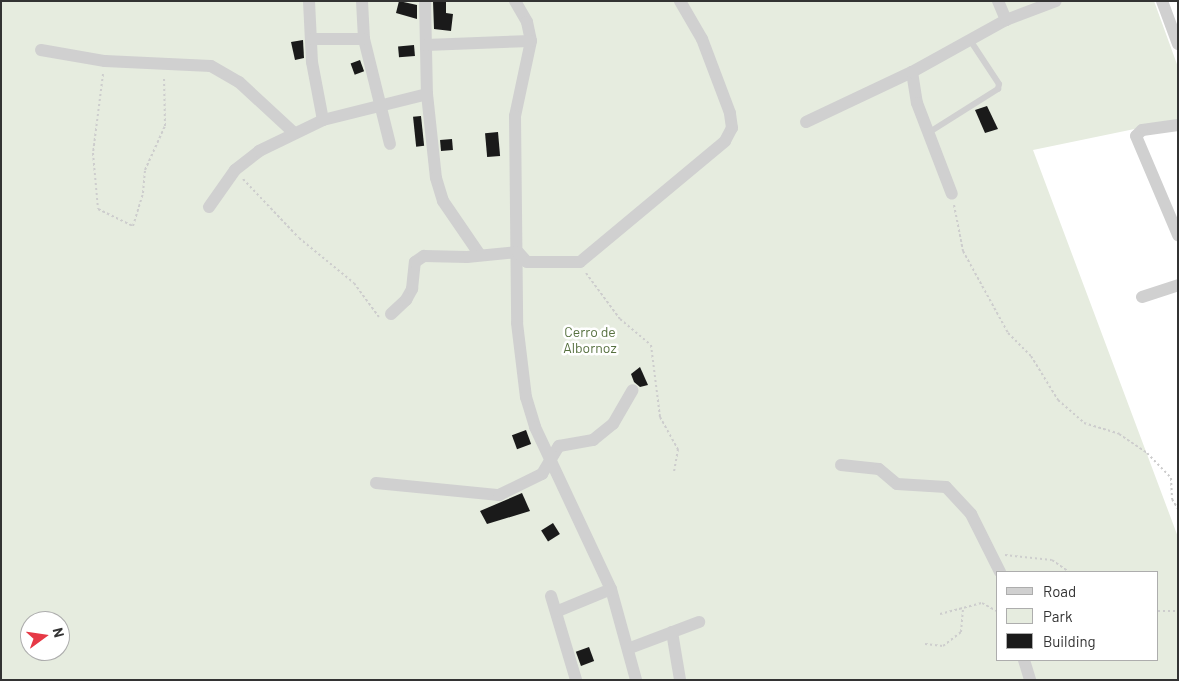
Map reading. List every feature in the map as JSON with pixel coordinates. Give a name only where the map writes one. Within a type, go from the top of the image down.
[{"type":"street","points":[[309,1],[311,39],[323,120]]},
{"type":"street","points":[[362,1],[364,39],[382,105],[390,144]]},
{"type":"street","points":[[425,1],[426,94],[436,178],[443,201],[480,255]]},
{"type":"street","points":[[515,1],[527,22],[531,41],[515,116],[518,252],[517,323],[526,397],[549,457],[612,589],[630,648],[636,680]]},
{"type":"street","points":[[518,252],[527,262],[580,262],[711,153],[732,128],[709,56],[680,1]]},
{"type":"street","points":[[998,1],[1006,20]]},
{"type":"street","points":[[806,122],[912,72],[1006,20],[1056,1]]},
{"type":"street","points":[[1162,1],[1178,44]]},
{"type":"street","points":[[311,39],[364,39]]},
{"type":"street","points":[[426,44],[531,41]]},
{"type":"street","points":[[41,50],[105,61],[162,62],[211,66],[222,71],[294,133]]},
{"type":"street","points":[[912,72],[913,89],[952,194]]},
{"type":"street","points":[[209,207],[235,170],[259,151],[323,120],[426,94]]},
{"type":"street","points":[[1178,125],[1142,130],[1136,136],[1178,235]]},
{"type":"street","points":[[390,314],[412,289],[415,262],[419,258],[518,252]]},
{"type":"street","points":[[1142,297],[1178,285]]},
{"type":"street","points":[[376,483],[499,495],[542,474],[549,457],[563,444],[593,440],[613,424],[633,390]]},
{"type":"street","points":[[841,464],[879,469],[898,484],[946,487],[964,503],[1000,571]]},
{"type":"street","points":[[558,611],[612,589]]},
{"type":"street","points":[[551,596],[558,611],[576,680]]},
{"type":"street","points":[[630,648],[699,622]]},
{"type":"street","points":[[672,632],[680,680]]},
{"type":"street","points":[[1024,661],[1030,680]]},
{"type":"lane","points":[[928,132],[998,89],[999,84],[970,40]]},
{"type":"path","points":[[105,61],[92,153],[98,208],[133,226],[143,193],[145,170],[165,126],[162,62]]},
{"type":"path","points":[[235,170],[299,238],[354,284],[375,315],[388,323],[390,314]]},
{"type":"path","points":[[952,194],[963,251],[1008,333],[1031,356],[1058,400],[1084,424],[1118,434],[1147,454],[1171,478],[1172,499],[1178,509]]},
{"type":"path","points":[[580,262],[620,319],[651,345],[660,417],[678,449],[674,472]]},
{"type":"path","points":[[994,559],[1001,554],[1052,560],[1068,571]]},
{"type":"path","points":[[940,614],[982,603],[996,611]]},
{"type":"path","points":[[925,644],[943,646],[961,632],[963,608]]},
{"type":"path","points":[[1159,611],[1178,611]]},
{"type":"green space","name":"Cerro de Albornoz","points":[[1,1],[1154,1],[1178,67],[1178,120],[1033,150],[1178,537],[1178,680],[1,680]]},
{"type":"building","points":[[399,1],[417,5],[417,19],[396,13]]},
{"type":"building","points":[[433,1],[446,1],[446,13],[453,14],[451,31],[434,29]]},
{"type":"building","points":[[303,40],[304,58],[295,60],[291,42]]},
{"type":"building","points":[[414,45],[415,56],[399,57],[398,46]]},
{"type":"building","points":[[360,60],[364,71],[355,75],[351,63]]},
{"type":"building","points":[[987,106],[998,129],[985,133],[975,110]]},
{"type":"building","points":[[421,116],[424,146],[416,147],[413,117]]},
{"type":"building","points":[[498,132],[500,156],[487,157],[485,133]]},
{"type":"building","points":[[452,139],[453,150],[441,151],[440,140]]},
{"type":"building","points":[[640,367],[648,385],[640,387],[634,382],[631,374]]},
{"type":"building","points":[[526,430],[531,444],[517,449],[512,435]]},
{"type":"building","points":[[522,493],[530,511],[487,524],[480,511]]},
{"type":"building","points":[[553,523],[560,534],[548,541],[541,530]]},
{"type":"building","points":[[589,647],[594,661],[581,666],[576,652]]}]
